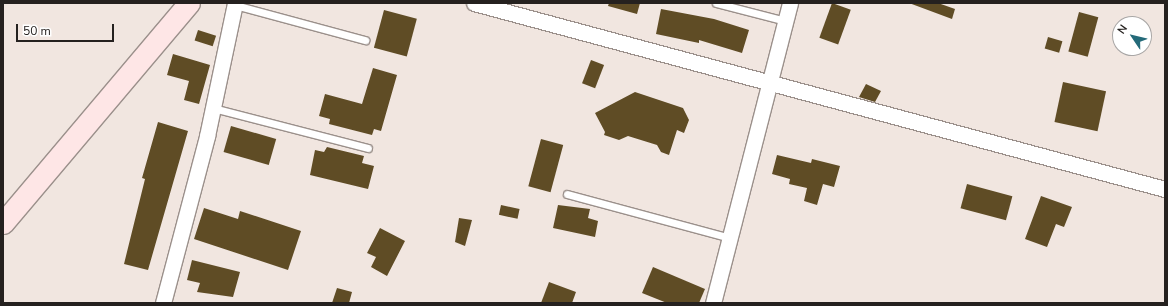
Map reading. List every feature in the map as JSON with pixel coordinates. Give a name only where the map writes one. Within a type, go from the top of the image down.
[{"type":"street","points":[[3,223],[189,3]]},
{"type":"street","points":[[474,3],[771,82],[890,117],[1165,189]]},
{"type":"street","points":[[713,303],[771,82],[790,3]]},
{"type":"street","points":[[163,303],[213,108],[235,4]]},
{"type":"lane","points":[[716,3],[786,22]]},
{"type":"lane","points":[[235,4],[365,40]]},
{"type":"lane","points":[[213,108],[368,148]]},
{"type":"lane","points":[[567,194],[730,238]]},
{"type":"building","points":[[609,3],[640,3],[637,14],[608,6]]},
{"type":"building","points":[[832,3],[851,10],[838,45],[819,38]]},
{"type":"building","points":[[909,3],[938,3],[955,9],[952,19]]},
{"type":"building","points":[[661,9],[714,19],[749,30],[742,53],[699,40],[699,43],[656,34]]},
{"type":"building","points":[[384,10],[417,19],[407,56],[374,48]]},
{"type":"building","points":[[1079,12],[1098,17],[1088,57],[1068,52]]},
{"type":"building","points":[[198,30],[216,36],[213,46],[195,40]]},
{"type":"building","points":[[1048,37],[1062,41],[1059,53],[1045,49]]},
{"type":"building","points":[[173,54],[210,65],[199,104],[184,100],[189,81],[167,75]]},
{"type":"building","points":[[591,60],[604,65],[595,88],[582,83]]},
{"type":"building","points":[[373,68],[397,75],[381,131],[374,129],[372,135],[329,124],[330,119],[319,116],[325,94],[362,104]]},
{"type":"building","points":[[1063,82],[1106,91],[1098,131],[1054,122]]},
{"type":"building","points":[[866,84],[881,91],[875,102],[859,97]]},
{"type":"building","points":[[635,92],[683,108],[689,120],[684,133],[677,130],[669,155],[661,152],[657,145],[628,136],[619,140],[604,135],[605,132],[595,113]]},
{"type":"building","points":[[158,122],[188,131],[148,270],[124,264],[145,179],[142,178]]},
{"type":"building","points":[[231,126],[276,139],[269,165],[224,152]]},
{"type":"building","points":[[541,139],[563,145],[551,192],[528,186]]},
{"type":"building","points":[[327,147],[364,156],[362,163],[374,166],[368,189],[310,175],[315,150],[324,152]]},
{"type":"building","points":[[777,155],[811,163],[812,159],[840,166],[834,187],[823,184],[817,205],[804,201],[807,188],[789,184],[790,179],[772,174]]},
{"type":"building","points":[[967,184],[1012,196],[1006,220],[961,208]]},
{"type":"building","points":[[1041,196],[1072,207],[1064,227],[1056,224],[1047,247],[1025,239]]},
{"type":"building","points":[[501,205],[520,209],[518,219],[499,215]]},
{"type":"building","points":[[558,205],[590,209],[588,218],[598,221],[595,237],[553,228]]},
{"type":"building","points":[[204,208],[238,219],[240,211],[301,231],[288,270],[194,239]]},
{"type":"building","points":[[459,218],[472,220],[465,246],[455,242]]},
{"type":"building","points":[[380,228],[405,241],[387,276],[371,267],[376,257],[367,253]]},
{"type":"building","points":[[192,260],[240,272],[233,297],[197,292],[200,283],[187,280]]},
{"type":"building","points":[[653,267],[705,289],[699,303],[667,303],[642,293]]},
{"type":"building","points":[[549,282],[576,292],[572,303],[541,303]]},
{"type":"building","points":[[337,288],[352,292],[349,303],[332,303]]}]
